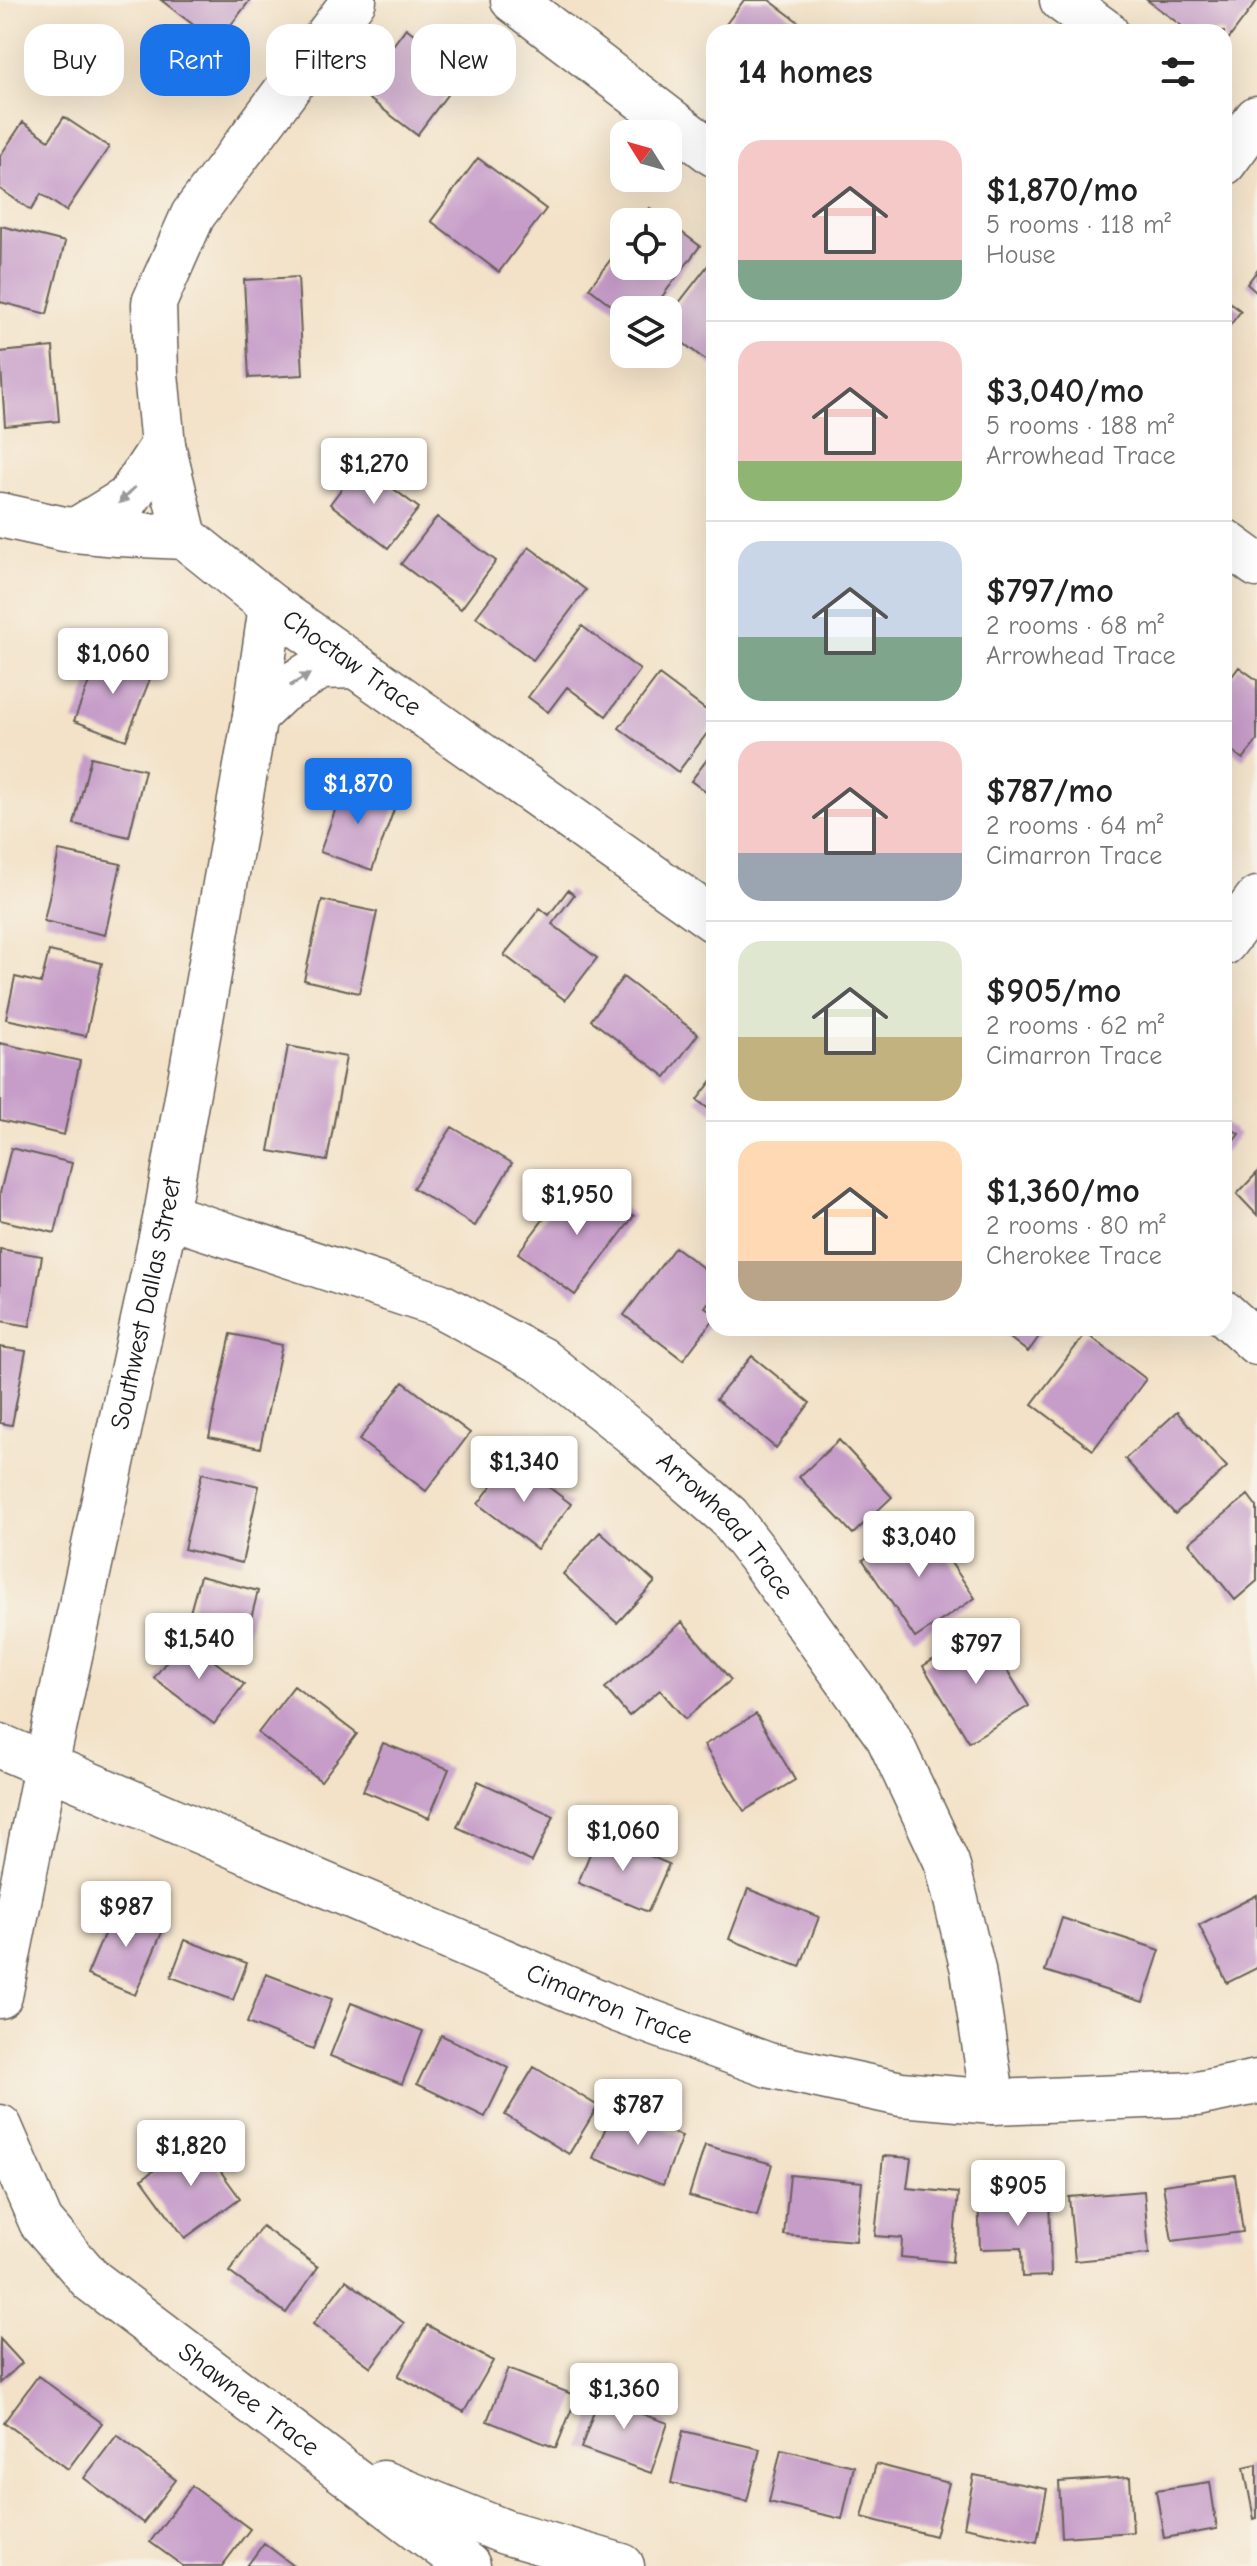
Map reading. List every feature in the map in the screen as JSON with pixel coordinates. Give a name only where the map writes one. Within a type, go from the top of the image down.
[{"type":"street","points":[[0,515],[76,530],[185,537],[163,445],[156,374],[154,303],[193,215],[354,0]]},
{"type":"street","points":[[513,0],[706,148]]},
{"type":"street","points":[[1062,0],[1095,24]]},
{"type":"street","points":[[76,530],[128,498],[163,445]]},
{"type":"street","name":"Choctaw Trace","points":[[185,537],[271,606],[706,914]]},
{"type":"street","points":[[1232,547],[1257,565]]},
{"type":"street","name":"Southwest Dallas Street","points":[[0,1996],[46,1766],[166,1215],[255,716],[271,606]]},
{"type":"street","points":[[255,716],[280,692],[321,667],[355,666]]},
{"type":"street","points":[[1232,932],[1257,899]]},
{"type":"street","name":"Arrowhead Trace","points":[[166,1215],[439,1305],[540,1359],[634,1434],[728,1516],[888,1737],[947,1863],[973,1970],[993,2102]]},
{"type":"street","points":[[1232,1320],[1257,1343]]},
{"type":"street","name":"Cimarron Trace","points":[[0,1746],[618,2010],[768,2065],[901,2094],[993,2102],[1197,2094],[1257,2082]]},
{"type":"street","name":"Shawnee Trace","points":[[0,2127],[41,2222],[91,2280],[468,2566]]},
{"type":"street","points":[[329,2461],[505,2532],[622,2566]]},
{"type":"building","points":[[161,0],[250,0],[232,24],[192,24]]},
{"type":"building","points":[[744,0],[769,0],[801,24],[726,24]]},
{"type":"building","points":[[1147,0],[1257,0],[1232,34],[1232,24],[1179,24]]},
{"type":"building","points":[[406,28],[411,32],[411,96],[446,96],[417,135],[366,96],[395,96],[395,43]]},
{"type":"building","points":[[64,117],[109,147],[66,211],[41,194],[31,210],[0,189],[0,156],[23,122],[49,140]]},
{"type":"building","points":[[478,158],[546,209],[499,272],[431,221]]},
{"type":"building","points":[[1,226],[65,242],[47,314],[0,302]]},
{"type":"building","points":[[682,232],[700,246],[682,270]]},
{"type":"building","points":[[610,260],[610,280],[674,280],[662,296],[610,296],[610,304],[589,288]]},
{"type":"building","points":[[706,268],[706,361],[682,342],[682,299]]},
{"type":"building","points":[[1257,271],[1257,293],[1247,284]]},
{"type":"building","points":[[298,277],[303,375],[249,378],[244,280]]},
{"type":"building","points":[[1232,304],[1241,311],[1232,323]]},
{"type":"building","points":[[53,347],[59,421],[5,426],[0,352]]},
{"type":"building","points":[[360,464],[419,508],[388,548],[330,504]]},
{"type":"building","points":[[437,517],[496,561],[461,609],[401,564]]},
{"type":"building","points":[[529,547],[586,590],[533,660],[476,617]]},
{"type":"building","points":[[582,626],[640,670],[606,716],[567,687],[548,712],[528,697]]},
{"type":"building","points":[[101,651],[153,671],[126,740],[74,721]]},
{"type":"building","points":[[1239,667],[1257,680],[1257,741],[1243,759],[1232,751],[1232,676]]},
{"type":"building","points":[[659,675],[706,710],[706,735],[678,772],[619,728]]},
{"type":"building","points":[[91,757],[145,770],[129,837],[74,824]]},
{"type":"building","points":[[706,761],[706,792],[691,781]]},
{"type":"building","points":[[345,783],[397,801],[372,870],[320,852]]},
{"type":"building","points":[[59,851],[121,864],[105,935],[44,921]]},
{"type":"building","points":[[568,890],[574,895],[552,924],[597,958],[565,1000],[504,955],[540,908],[549,915]]},
{"type":"building","points":[[322,900],[377,912],[359,993],[304,980]]},
{"type":"building","points":[[49,951],[102,963],[86,1036],[6,1019],[15,977],[41,983]]},
{"type":"building","points":[[623,977],[698,1034],[666,1077],[591,1020]]},
{"type":"building","points":[[0,1043],[80,1061],[64,1135],[0,1120]]},
{"type":"building","points":[[288,1046],[346,1057],[327,1161],[269,1151]]},
{"type":"building","points":[[706,1088],[706,1107],[697,1100]]},
{"type":"building","points":[[452,1127],[512,1163],[475,1226],[413,1188]]},
{"type":"building","points":[[1232,1129],[1239,1134],[1232,1143]]},
{"type":"building","points":[[11,1148],[72,1163],[55,1233],[0,1220],[0,1193]]},
{"type":"building","points":[[1257,1173],[1257,1215],[1237,1194]]},
{"type":"building","points":[[586,1180],[634,1216],[575,1295],[518,1253],[552,1208],[560,1214]]},
{"type":"building","points":[[675,1247],[706,1270],[706,1330],[683,1360],[624,1315]]},
{"type":"building","points":[[0,1249],[42,1256],[30,1326],[0,1321]]},
{"type":"building","points":[[231,1334],[282,1345],[260,1448],[209,1437]]},
{"type":"building","points":[[1007,1336],[1039,1336],[1028,1352]]},
{"type":"building","points":[[1084,1336],[1090,1336],[1146,1379],[1093,1450],[1032,1404]]},
{"type":"building","points":[[0,1347],[26,1351],[12,1425],[0,1423]]},
{"type":"building","points":[[752,1356],[810,1403],[776,1448],[716,1399]]},
{"type":"building","points":[[403,1382],[470,1433],[426,1491],[359,1440]]},
{"type":"building","points":[[1177,1412],[1227,1467],[1175,1514],[1125,1459]]},
{"type":"building","points":[[839,1440],[892,1497],[853,1534],[799,1477]]},
{"type":"building","points":[[512,1459],[571,1504],[537,1549],[478,1504]]},
{"type":"building","points":[[202,1473],[259,1486],[242,1563],[184,1549]]},
{"type":"building","points":[[1248,1495],[1257,1507],[1257,1581],[1235,1600],[1189,1543]]},
{"type":"building","points":[[921,1519],[975,1598],[915,1638],[863,1560]]},
{"type":"building","points":[[600,1532],[655,1582],[617,1623],[563,1574]]},
{"type":"building","points":[[200,1576],[258,1591],[245,1642],[186,1627]]},
{"type":"building","points":[[682,1622],[731,1680],[685,1719],[660,1690],[629,1716],[605,1688]]},
{"type":"building","points":[[982,1629],[1029,1706],[969,1742],[923,1666]]},
{"type":"building","points":[[184,1638],[244,1684],[214,1724],[154,1678]]},
{"type":"building","points":[[294,1686],[357,1734],[321,1781],[258,1733]]},
{"type":"building","points":[[756,1714],[795,1780],[744,1811],[704,1745]]},
{"type":"building","points":[[383,1743],[449,1769],[429,1818],[363,1791]]},
{"type":"building","points":[[478,1781],[554,1816],[532,1862],[457,1827]]},
{"type":"building","points":[[598,1834],[669,1864],[648,1912],[578,1883]]},
{"type":"building","points":[[748,1889],[819,1917],[800,1967],[729,1939]]},
{"type":"building","points":[[1257,1895],[1257,1968],[1227,1983],[1199,1925]]},
{"type":"building","points":[[117,1903],[166,1923],[135,1995],[87,1975]]},
{"type":"building","points":[[1062,1918],[1160,1950],[1143,2002],[1045,1971]]},
{"type":"building","points":[[185,1940],[247,1963],[233,2000],[171,1977]]},
{"type":"building","points":[[266,1974],[332,1999],[313,2049],[247,2023]]},
{"type":"building","points":[[351,2003],[423,2031],[402,2084],[330,2056]]},
{"type":"building","points":[[441,2035],[509,2068],[485,2117],[417,2084]]},
{"type":"building","points":[[534,2067],[598,2106],[569,2154],[505,2115]]},
{"type":"building","points":[[613,2110],[682,2136],[663,2185],[593,2158]]},
{"type":"building","points":[[197,2139],[240,2198],[185,2238],[142,2179]]},
{"type":"building","points":[[705,2145],[772,2164],[757,2216],[689,2196]]},
{"type":"building","points":[[883,2156],[911,2158],[907,2188],[958,2193],[952,2262],[901,2257],[902,2238],[875,2236]]},
{"type":"building","points":[[790,2175],[862,2182],[856,2241],[784,2235]]},
{"type":"building","points":[[1235,2175],[1243,2232],[1172,2241],[1163,2185]]},
{"type":"building","points":[[1144,2191],[1149,2254],[1075,2261],[1069,2197]]},
{"type":"building","points":[[1049,2193],[1051,2276],[1022,2277],[1021,2248],[980,2249],[978,2195]]},
{"type":"building","points":[[262,2226],[318,2267],[286,2313],[229,2272]]},
{"type":"building","points":[[346,2280],[404,2323],[371,2367],[313,2324]]},
{"type":"building","points":[[427,2325],[493,2361],[464,2412],[398,2376]]},
{"type":"building","points":[[0,2339],[22,2363],[0,2383]]},
{"type":"building","points":[[508,2369],[577,2396],[556,2448],[487,2421]]},
{"type":"building","points":[[38,2376],[102,2423],[68,2469],[4,2422]]},
{"type":"building","points":[[603,2386],[638,2398],[633,2411],[668,2423],[651,2473],[581,2448]]},
{"type":"building","points":[[683,2431],[760,2449],[747,2501],[671,2483]]},
{"type":"building","points":[[117,2435],[176,2480],[143,2523],[84,2478]]},
{"type":"building","points":[[781,2449],[854,2466],[842,2519],[769,2502]]},
{"type":"building","points":[[876,2464],[949,2483],[935,2536],[862,2517]]},
{"type":"building","points":[[1257,2464],[1257,2518],[1254,2519],[1244,2467]]},
{"type":"building","points":[[974,2475],[1047,2489],[1037,2542],[964,2527]]},
{"type":"building","points":[[1130,2477],[1133,2532],[1062,2537],[1059,2482]]},
{"type":"building","points":[[1210,2482],[1217,2529],[1164,2538],[1156,2490]]},
{"type":"building","points":[[192,2486],[250,2529],[222,2566],[183,2566],[150,2542]]},
{"type":"building","points":[[264,2543],[294,2566],[247,2566]]}]
